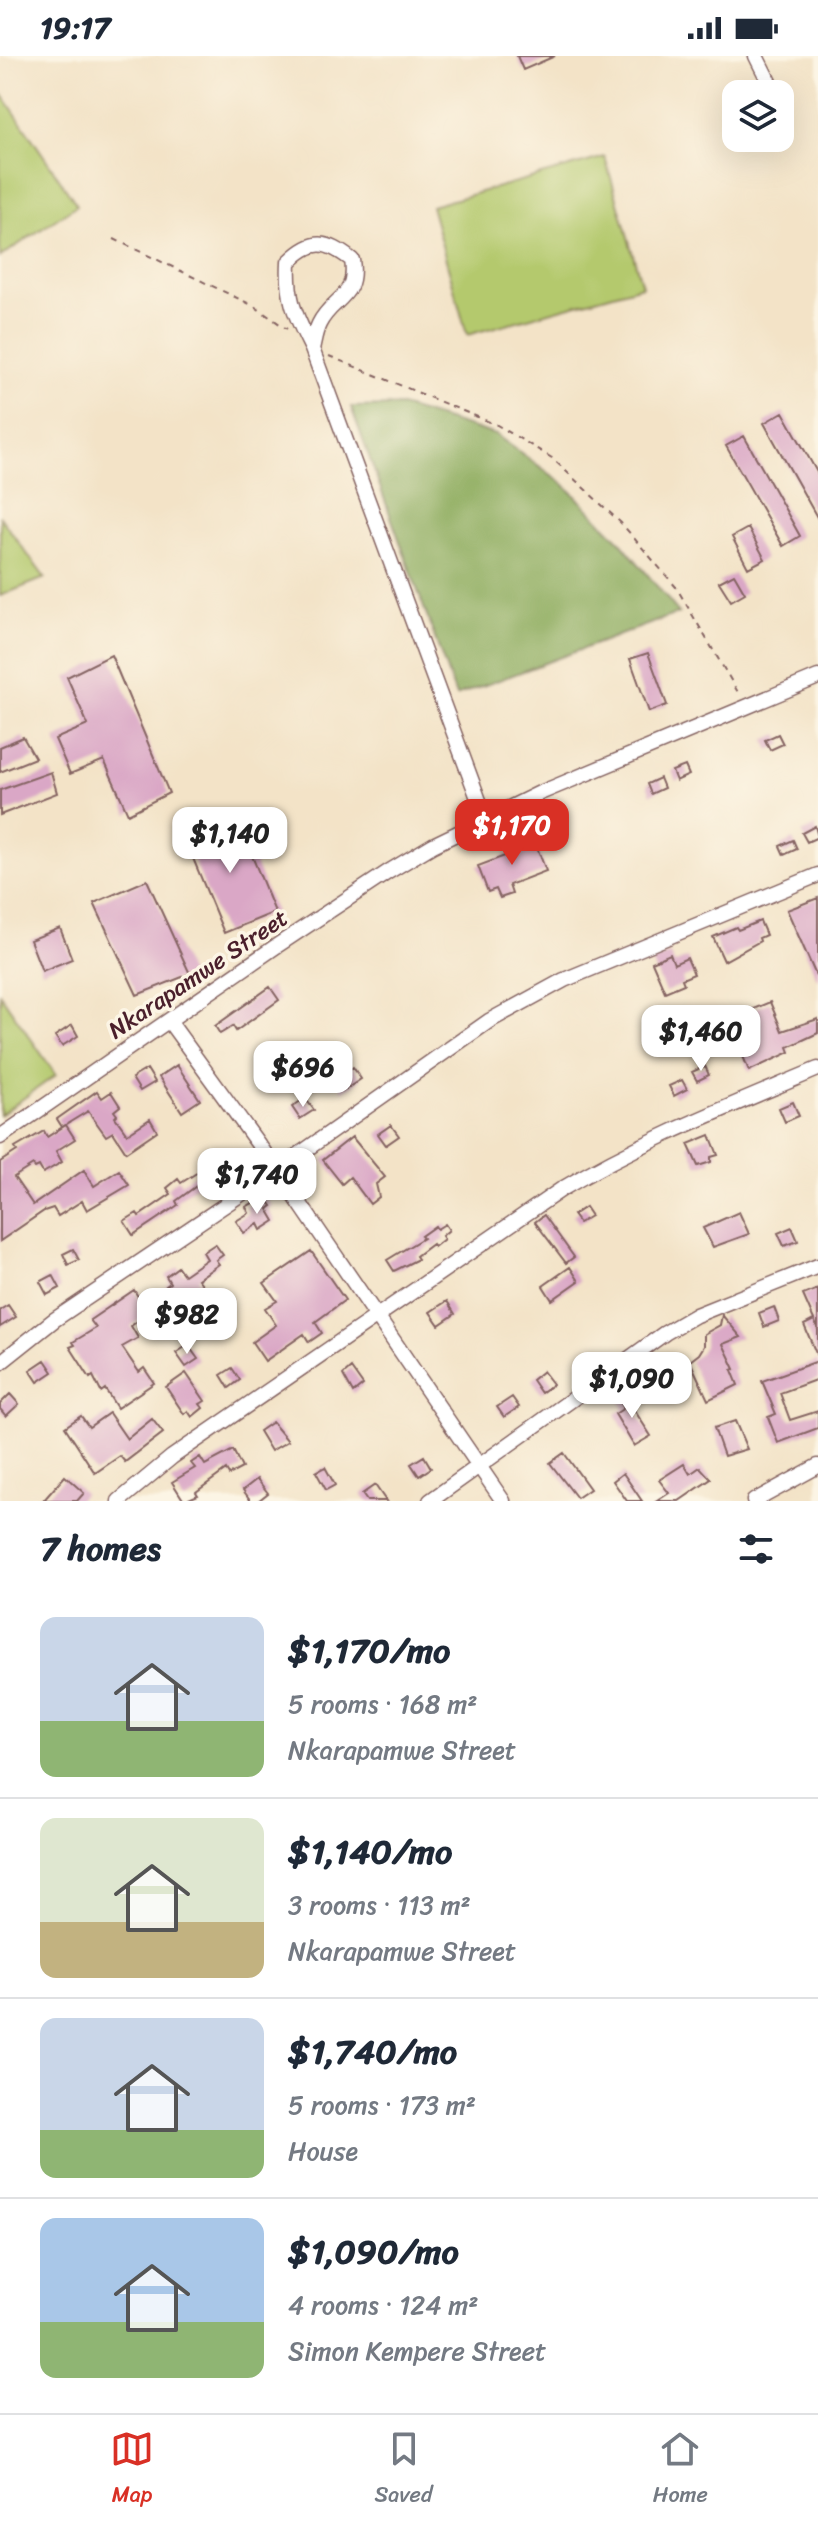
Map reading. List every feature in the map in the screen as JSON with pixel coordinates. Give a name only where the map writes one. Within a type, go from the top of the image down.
[{"type":"street","points":[[756,56],[768,80]]},
{"type":"street","points":[[312,349],[320,322],[355,278],[352,260],[334,246],[317,244],[302,249],[289,262],[291,307],[312,349],[485,817]]},
{"type":"street","name":"Nkarapamwe Street","points":[[0,1137],[388,872],[485,817],[818,677]]},
{"type":"street","points":[[0,1363],[54,1320],[277,1170],[489,1021],[588,969],[818,875]]},
{"type":"street","points":[[169,1021],[277,1170],[503,1501]]},
{"type":"street","points":[[119,1501],[172,1457],[562,1189],[610,1160],[670,1131],[818,1069]]},
{"type":"street","points":[[430,1501],[655,1340],[696,1315],[818,1266]]},
{"type":"street","points":[[754,1501],[818,1466]]},
{"type":"path","points":[[114,239],[254,306],[293,334]]},
{"type":"path","points":[[312,349],[497,425],[552,458],[621,523],[676,587],[746,707]]},
{"type":"green space","points":[[0,91],[77,205],[0,257]]},
{"type":"green space","points":[[605,157],[642,286],[467,335],[431,206]]},
{"type":"green space","points":[[401,406],[496,435],[564,484],[620,541],[679,613],[456,696],[351,407]]},
{"type":"green space","points":[[0,517],[45,578],[0,596]]},
{"type":"green space","points":[[0,994],[56,1075],[0,1115]]},
{"type":"building","points":[[517,56],[555,56],[523,70]]},
{"type":"building","points":[[783,412],[818,474],[818,519],[764,423]]},
{"type":"building","points":[[744,436],[800,536],[783,546],[726,446]]},
{"type":"building","points":[[748,528],[765,559],[748,568],[732,537]]},
{"type":"building","points":[[734,574],[745,593],[731,601],[719,582]]},
{"type":"building","points":[[648,653],[667,705],[649,712],[630,659]]},
{"type":"building","points":[[111,655],[169,793],[128,814],[104,760],[70,774],[55,739],[88,725],[67,677]]},
{"type":"building","points":[[778,734],[783,744],[770,750],[765,740]]},
{"type":"building","points":[[23,737],[35,758],[0,772],[0,747]]},
{"type":"building","points":[[685,766],[689,775],[676,781],[672,771]]},
{"type":"building","points":[[51,772],[57,793],[0,815],[0,790]]},
{"type":"building","points":[[660,778],[664,788],[651,794],[647,784]]},
{"type":"building","points":[[236,817],[275,912],[224,933],[185,839]]},
{"type":"building","points":[[815,826],[818,837],[807,842],[802,833]]},
{"type":"building","points":[[521,832],[528,848],[536,845],[546,871],[509,885],[512,894],[500,898],[496,889],[488,892],[478,866],[513,853],[506,838]]},
{"type":"building","points":[[793,840],[797,849],[784,855],[780,846]]},
{"type":"building","points":[[147,880],[190,974],[137,995],[94,903]]},
{"type":"building","points":[[818,898],[818,980],[787,910]]},
{"type":"building","points":[[760,921],[766,935],[724,961],[713,937]]},
{"type":"building","points":[[60,928],[72,959],[42,971],[30,940]]},
{"type":"building","points":[[670,954],[674,964],[687,958],[694,974],[682,979],[684,984],[665,992],[652,962]]},
{"type":"building","points":[[270,987],[279,1000],[236,1031],[233,1026],[220,1034],[215,1026]]},
{"type":"building","points":[[770,1002],[782,1031],[818,1019],[818,1033],[788,1047],[790,1052],[749,1071],[729,1022]]},
{"type":"building","points":[[72,1025],[78,1036],[62,1046],[55,1036]]},
{"type":"building","points":[[177,1065],[200,1100],[182,1112],[159,1077]]},
{"type":"building","points":[[705,1066],[709,1075],[697,1081],[692,1072]]},
{"type":"building","points":[[353,1067],[361,1079],[343,1091],[335,1078]]},
{"type":"building","points":[[147,1069],[155,1082],[140,1091],[132,1078]]},
{"type":"building","points":[[682,1080],[687,1089],[674,1096],[669,1086]]},
{"type":"building","points":[[97,1091],[102,1098],[111,1092],[120,1106],[114,1111],[115,1117],[127,1134],[150,1119],[157,1131],[126,1152],[113,1132],[106,1136],[88,1111],[62,1127],[57,1119]]},
{"type":"building","points":[[305,1098],[314,1110],[300,1119],[292,1107]]},
{"type":"building","points":[[793,1102],[799,1116],[785,1122],[779,1108]]},
{"type":"building","points":[[66,1125],[75,1139],[56,1151],[62,1162],[43,1173],[39,1166],[35,1168],[33,1165],[14,1177],[33,1205],[84,1170],[94,1186],[119,1170],[129,1185],[87,1210],[82,1201],[58,1216],[53,1208],[44,1211],[0,1241],[0,1162],[17,1151],[15,1148],[44,1131],[47,1137]]},
{"type":"building","points":[[391,1125],[399,1136],[386,1145],[378,1134]]},
{"type":"building","points":[[710,1135],[718,1155],[711,1157],[711,1162],[698,1166],[688,1144]]},
{"type":"building","points":[[352,1137],[385,1177],[376,1184],[379,1197],[370,1204],[350,1177],[342,1184],[323,1160]]},
{"type":"building","points":[[212,1163],[221,1175],[205,1185],[203,1181],[176,1201],[178,1205],[133,1235],[124,1221],[137,1213],[139,1216],[171,1194],[167,1188],[178,1179],[181,1183]]},
{"type":"building","points":[[265,1196],[272,1206],[268,1209],[275,1221],[261,1230],[258,1224],[244,1233],[236,1221],[249,1213],[246,1207]]},
{"type":"building","points":[[585,1207],[591,1216],[579,1223],[573,1215]]},
{"type":"building","points":[[739,1212],[749,1234],[713,1247],[703,1228]]},
{"type":"building","points":[[544,1215],[574,1257],[566,1263],[535,1222]]},
{"type":"building","points":[[445,1224],[449,1230],[442,1236],[444,1239],[416,1256],[418,1259],[394,1271],[387,1260],[423,1238],[421,1236],[435,1226],[437,1229]]},
{"type":"building","points":[[792,1227],[798,1241],[784,1246],[778,1233]]},
{"type":"building","points":[[215,1244],[223,1255],[216,1260],[219,1264],[198,1279],[202,1284],[177,1302],[166,1286],[170,1283],[166,1276],[178,1267],[184,1275],[207,1259],[203,1252]]},
{"type":"building","points":[[73,1249],[79,1260],[68,1265],[63,1254]]},
{"type":"building","points":[[311,1251],[345,1300],[315,1322],[322,1333],[309,1342],[304,1334],[265,1361],[252,1342],[276,1325],[265,1308],[277,1301],[264,1283]]},
{"type":"building","points":[[570,1267],[579,1281],[552,1300],[543,1286]]},
{"type":"building","points":[[53,1275],[60,1288],[47,1295],[40,1282]]},
{"type":"building","points":[[818,1289],[818,1329],[803,1295]]},
{"type":"building","points":[[134,1290],[148,1313],[131,1326],[138,1338],[122,1347],[139,1372],[144,1368],[154,1383],[117,1408],[105,1389],[101,1392],[93,1376],[90,1378],[70,1347],[96,1328],[90,1320]]},
{"type":"building","points":[[447,1301],[455,1314],[439,1325],[430,1312]]},
{"type":"building","points":[[8,1305],[16,1317],[0,1327],[0,1310]]},
{"type":"building","points":[[774,1307],[779,1321],[764,1327],[759,1313]]},
{"type":"building","points":[[722,1315],[741,1337],[723,1344],[735,1369],[732,1370],[738,1385],[708,1400],[690,1361],[704,1346],[704,1334],[720,1325]]},
{"type":"building","points":[[814,1320],[818,1330],[818,1358],[804,1325]]},
{"type":"building","points":[[188,1345],[198,1359],[186,1367],[176,1353]]},
{"type":"building","points":[[45,1360],[53,1372],[38,1382],[30,1370]]},
{"type":"building","points":[[818,1361],[818,1379],[780,1393],[790,1420],[818,1411],[818,1428],[778,1443],[768,1417],[776,1414],[762,1381]]},
{"type":"building","points":[[232,1368],[240,1380],[229,1388],[221,1375]]},
{"type":"building","points":[[351,1368],[363,1385],[353,1393],[343,1375]]},
{"type":"building","points":[[543,1371],[553,1384],[541,1393],[532,1380]]},
{"type":"building","points":[[186,1373],[205,1401],[200,1404],[203,1408],[192,1417],[188,1411],[184,1414],[166,1387]]},
{"type":"building","points":[[629,1391],[636,1402],[631,1405],[651,1436],[634,1446],[615,1414],[624,1408],[618,1398]]},
{"type":"building","points":[[10,1394],[19,1404],[6,1416],[0,1404]]},
{"type":"building","points":[[512,1397],[519,1407],[504,1417],[497,1407]]},
{"type":"building","points":[[109,1413],[127,1439],[152,1419],[163,1433],[125,1462],[120,1456],[95,1473],[65,1427],[81,1416],[89,1427]]},
{"type":"building","points":[[735,1421],[747,1449],[724,1456],[714,1428]]},
{"type":"building","points":[[272,1422],[288,1441],[271,1451],[259,1431]]},
{"type":"building","points":[[233,1450],[242,1468],[229,1475],[226,1470],[196,1492],[198,1495],[184,1501],[172,1482],[195,1468],[191,1463],[200,1457],[205,1465]]},
{"type":"building","points":[[564,1453],[590,1489],[577,1498],[550,1463]]},
{"type":"building","points":[[424,1456],[431,1468],[419,1476],[411,1464]]},
{"type":"building","points":[[684,1464],[690,1474],[700,1467],[711,1479],[679,1501],[657,1501],[669,1493],[659,1480]]},
{"type":"building","points":[[325,1467],[335,1485],[326,1490],[316,1472]]},
{"type":"building","points":[[623,1473],[642,1501],[627,1501],[613,1481]]},
{"type":"building","points":[[65,1476],[84,1493],[77,1501],[43,1501]]},
{"type":"building","points":[[257,1479],[268,1493],[258,1501],[251,1501],[243,1490]]},
{"type":"building","points":[[375,1485],[386,1501],[367,1501],[362,1494]]}]
